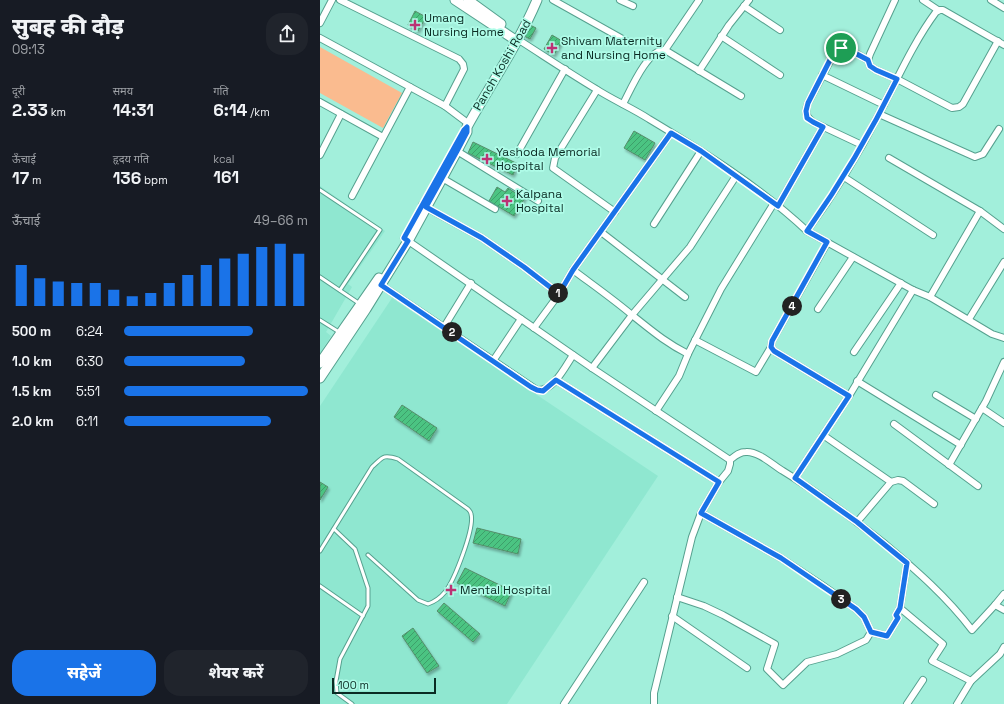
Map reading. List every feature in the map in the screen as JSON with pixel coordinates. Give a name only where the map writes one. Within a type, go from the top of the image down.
[{"type":"street","points":[[320,23],[332,0]]},
{"type":"street","points":[[340,0],[459,60],[464,64],[464,69],[445,106]]},
{"type":"street","points":[[455,0],[597,90],[701,151],[776,204],[807,231],[913,290],[930,297],[992,334],[1004,338]]},
{"type":"street","points":[[468,0],[520,40]]},
{"type":"street","name":"Panch Koshi Road","points":[[320,378],[344,335],[363,306],[381,285],[424,206],[457,151],[467,132],[468,126],[520,40],[537,0]]},
{"type":"street","points":[[553,0],[628,42]]},
{"type":"street","points":[[620,0],[633,6]]},
{"type":"street","points":[[665,50],[698,0]]},
{"type":"street","points":[[699,71],[721,36],[749,0]]},
{"type":"street","points":[[895,0],[868,60],[870,66],[952,108],[959,107],[963,104],[998,41]]},
{"type":"street","points":[[923,0],[938,10],[943,10],[1004,45]]},
{"type":"street","points":[[992,0],[1004,8]]},
{"type":"street","points":[[744,6],[780,30]]},
{"type":"street","points":[[807,231],[825,207],[844,177],[897,79],[931,19],[938,10]]},
{"type":"street","points":[[721,36],[780,75]]},
{"type":"street","points":[[320,38],[445,106],[468,126],[464,130],[424,206],[482,238],[524,267],[559,294]]},
{"type":"street","points":[[862,145],[813,122],[807,118],[806,111],[808,103],[836,50],[841,48],[851,51],[868,60]]},
{"type":"street","points":[[623,104],[644,66],[654,53],[662,50],[665,50],[741,96]]},
{"type":"street","points":[[517,154],[565,69]]},
{"type":"street","points":[[822,75],[884,105]]},
{"type":"street","points":[[352,196],[410,87]]},
{"type":"street","points":[[597,90],[555,158],[553,168],[615,212]]},
{"type":"street","points":[[320,102],[383,137]]},
{"type":"street","points":[[320,155],[341,114]]},
{"type":"street","points":[[879,114],[975,157],[983,154],[999,129]]},
{"type":"street","points":[[656,411],[679,376],[688,354],[721,289],[776,204],[823,127]]},
{"type":"street","points":[[534,328],[559,294],[573,270],[671,133]]},
{"type":"street","points":[[457,151],[538,201]]},
{"type":"street","points":[[654,224],[701,151]]},
{"type":"street","points":[[889,158],[980,211],[1004,229]]},
{"type":"street","points":[[592,368],[632,315],[690,247],[736,176]]},
{"type":"street","points":[[844,177],[933,235]]},
{"type":"street","points":[[442,178],[495,210]]},
{"type":"street","points":[[930,297],[980,211]]},
{"type":"street","points":[[601,232],[685,297]]},
{"type":"street","points":[[363,306],[382,273],[406,240],[471,283],[592,368],[730,460]]},
{"type":"street","points":[[695,340],[756,372],[827,242]]},
{"type":"street","points":[[818,309],[853,257]]},
{"type":"street","points":[[969,319],[1004,262]]},
{"type":"street","points":[[573,270],[662,339],[688,354]]},
{"type":"street","points":[[444,327],[471,283]]},
{"type":"street","points":[[854,352],[901,283]]},
{"type":"street","points":[[381,285],[537,390],[543,391],[556,380],[573,355]]},
{"type":"street","points":[[795,478],[849,396],[913,290]]},
{"type":"street","points":[[493,361],[521,319]]},
{"type":"street","points":[[320,363],[344,335]]},
{"type":"street","points":[[771,347],[774,351],[849,396]]},
{"type":"street","points":[[949,465],[982,408],[1004,362]]},
{"type":"street","points":[[556,380],[719,482]]},
{"type":"street","points":[[857,381],[961,445]]},
{"type":"street","points":[[936,394],[976,419]]},
{"type":"street","points":[[982,408],[1004,423]]},
{"type":"street","points":[[894,424],[978,486]]},
{"type":"street","points":[[823,435],[891,482]]},
{"type":"street","points":[[654,704],[654,693],[692,537],[701,513],[719,482],[728,471],[730,460],[739,453],[747,452],[756,454],[795,478],[857,522],[907,563],[956,609],[972,630],[1004,594]]},
{"type":"street","points":[[857,522],[891,482],[898,480],[903,481],[934,504]]},
{"type":"street","points":[[701,513],[781,558],[822,585],[856,609],[864,617],[871,632]]},
{"type":"street","points":[[871,632],[887,636],[898,618],[896,615],[900,608],[907,563]]},
{"type":"street","points":[[564,704],[644,582]]},
{"type":"street","points":[[677,597],[704,606],[723,615],[775,644],[767,669],[782,684],[807,662],[844,651],[866,640],[871,632]]},
{"type":"street","points":[[995,605],[1004,610]]},
{"type":"street","points":[[900,608],[943,644],[932,661],[971,681]]},
{"type":"street","points":[[672,616],[747,668]]},
{"type":"street","points":[[957,704],[971,681],[1000,654],[1004,647]]},
{"type":"street","points":[[907,704],[923,680]]},
{"type":"lane","points":[[320,190],[380,230],[340,290]]},
{"type":"lane","points":[[321,279],[363,306]]},
{"type":"lane","points":[[320,320],[344,335]]},
{"type":"lane","points":[[320,551],[372,467],[381,459],[388,456],[398,459],[468,509],[471,514],[471,522],[464,551],[453,581],[435,602],[428,604],[418,600],[368,555]]},
{"type":"lane","points":[[334,529],[355,549],[368,588],[368,606],[340,660],[336,681],[337,693],[352,704]]},
{"type":"lane","points":[[320,586],[363,616]]},
{"type":"shaded area","points":[[320,47],[402,93],[383,128],[320,93]]},
{"type":"shaded area","points":[[320,186],[385,231],[348,284],[352,287],[326,332],[331,336],[320,353]]},
{"type":"shaded area","name":"Mental Hospital","points":[[392,298],[658,476],[507,704],[320,704],[320,406]]},
{"type":"building","points":[[415,11],[426,17],[418,31],[408,25]]},
{"type":"building","points":[[530,25],[536,28],[530,39],[524,36]]},
{"type":"building","points":[[552,35],[562,41],[554,55],[544,49]]},
{"type":"building","points":[[634,131],[655,143],[645,160],[624,148]]},
{"type":"building","points":[[473,142],[518,164],[513,175],[468,153]]},
{"type":"building","points":[[497,187],[505,192],[508,188],[517,194],[526,196],[514,216],[489,201]]},
{"type":"building","points":[[402,405],[437,428],[429,441],[394,417]]},
{"type":"building","points":[[320,482],[328,487],[320,500]]},
{"type":"building","points":[[477,528],[521,539],[518,554],[473,543]]},
{"type":"building","points":[[465,568],[512,591],[505,606],[457,583]]},
{"type":"building","points":[[444,603],[480,634],[473,642],[437,611]]},
{"type":"building","points":[[413,628],[439,666],[427,673],[402,636]]},
{"type":"place","name":"Umang Nursing Home","points":[[415,25]]},
{"type":"place","name":"Shivam Maternity and Nursing Home","points":[[552,48]]},
{"type":"place","name":"Yashoda Memorial Hospital","points":[[487,159]]},
{"type":"place","name":"Kalpana Hospital","points":[[507,201]]},
{"type":"place","name":"Mental Hospital","points":[[451,590]]},
{"type":"route","points":[[841,48],[851,51],[868,60],[870,66],[876,70],[897,79],[844,177],[825,207],[807,231],[827,242],[772,341],[771,347],[774,351],[849,396],[795,478],[857,522],[907,563],[900,608],[896,615],[898,618],[887,636],[871,632],[864,617],[856,609],[822,585],[781,558],[701,513],[719,482],[556,380],[543,391],[531,387],[381,285],[408,241],[404,238],[420,207],[467,127],[467,132],[426,207],[482,238],[524,267],[559,294],[573,270],[671,133],[701,151],[778,206],[823,127],[807,118],[806,111],[808,103],[831,58],[836,50],[841,48]]}]
